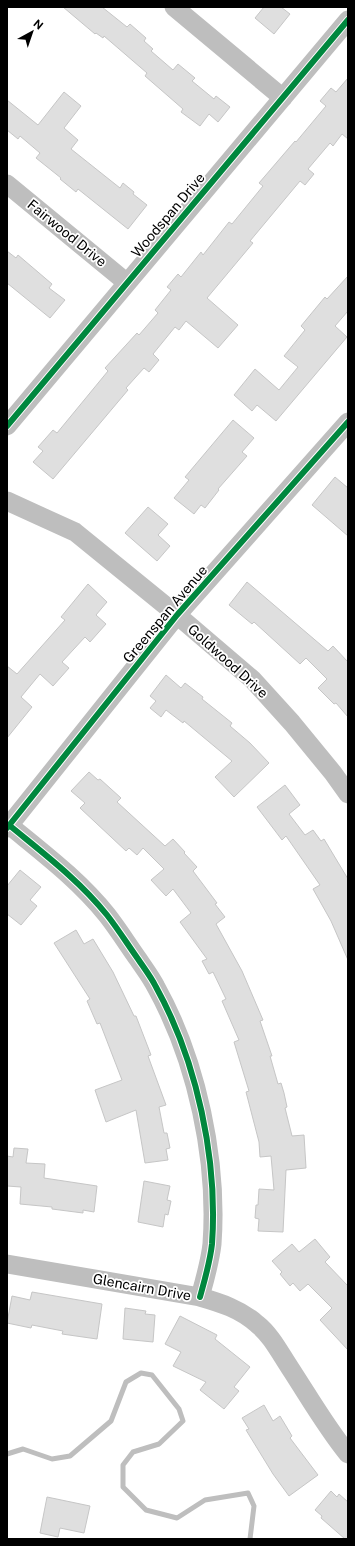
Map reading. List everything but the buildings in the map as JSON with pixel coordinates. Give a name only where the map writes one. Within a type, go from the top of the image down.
[{"type":"street","points":[[174,7],[283,98]]},
{"type":"street","name":"Woodspan Drive","points":[[7,426],[126,282],[348,20]]},
{"type":"street","name":"Fairwood Drive","points":[[7,184],[126,282]]},
{"type":"street","name":"Greenspan Avenue","points":[[8,826],[177,615],[345,431]]},
{"type":"street","name":"Goldwood Drive","points":[[7,501],[75,532],[177,615],[252,679],[292,723],[348,794]]},
{"type":"street","points":[[8,826],[77,882],[106,914],[156,986],[178,1033],[194,1079],[208,1150],[211,1189],[212,1244],[207,1274],[200,1297]]},
{"type":"street","name":"Glencairn Drive","points":[[7,1264],[200,1297],[226,1304],[257,1323],[264,1330],[334,1436],[348,1454]]},
{"type":"waterway","points":[[7,1454],[23,1449],[52,1459],[70,1456],[111,1421],[126,1382],[141,1373],[152,1375],[179,1409],[183,1421],[159,1444],[133,1452],[123,1465],[123,1487],[146,1510],[177,1518],[205,1500],[248,1493],[254,1506],[250,1539]]},
{"type":"cycle path","points":[[7,426],[348,20]]},
{"type":"cycle path","points":[[7,828],[177,615],[348,422]]},
{"type":"cycle path","points":[[9,825],[85,890],[107,915],[154,983],[183,1047],[202,1112],[212,1179],[212,1244],[209,1264],[200,1297]]}]
